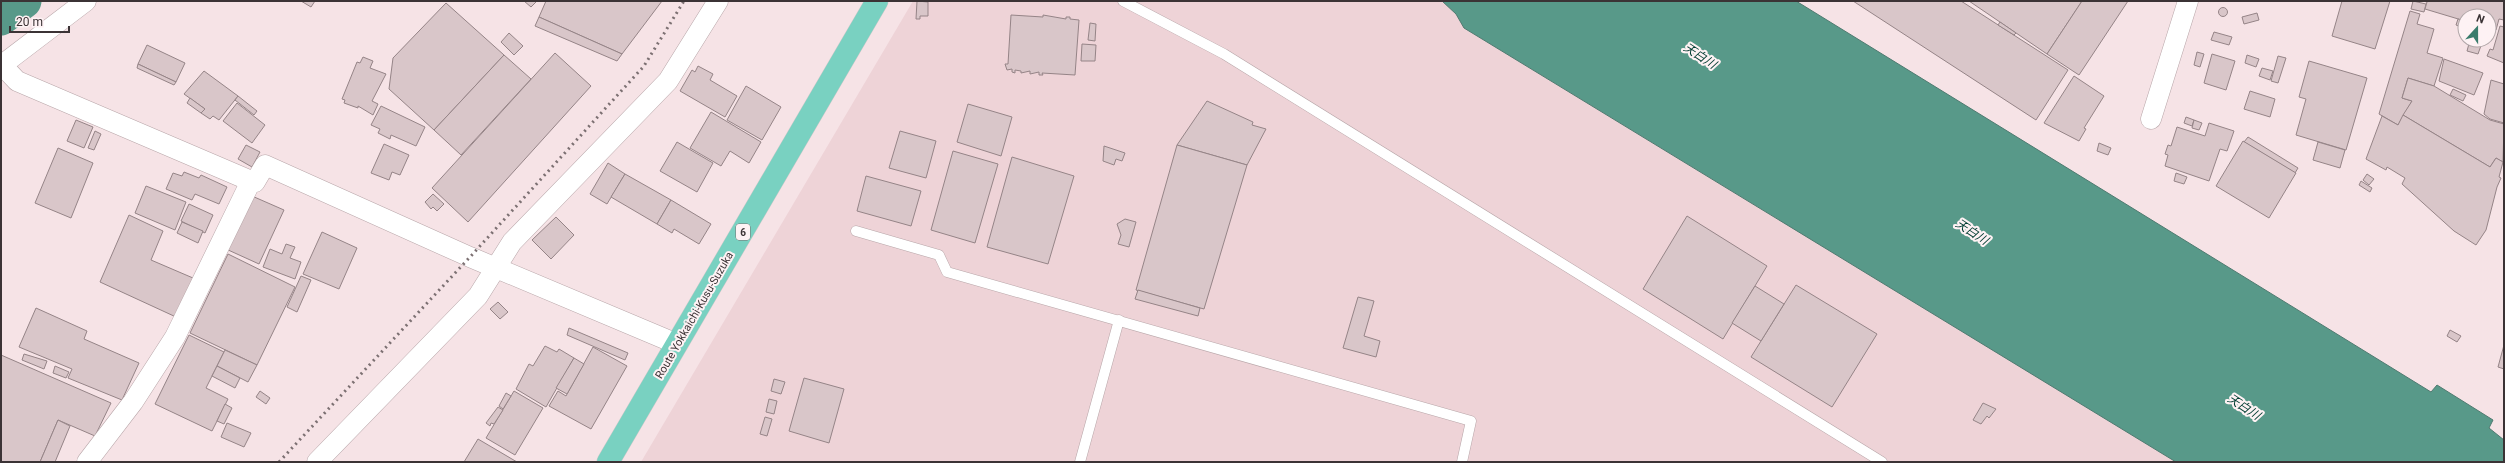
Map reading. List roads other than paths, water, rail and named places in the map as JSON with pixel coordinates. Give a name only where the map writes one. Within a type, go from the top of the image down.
[{"type":"main road","name":"Route Yokkaichi-Kusu-Suzuka","points":[[608,462],[877,1]]},
{"type":"street","points":[[86,1],[1,64],[17,81],[251,181],[255,182],[264,165],[495,268],[677,344]]},
{"type":"street","points":[[316,462],[478,296],[512,242],[668,81],[718,1]]},
{"type":"street","points":[[2151,119],[2188,1]]},
{"type":"street","points":[[87,462],[133,402],[175,337],[251,181]]},
{"type":"lane","points":[[1122,1],[1231,58],[1882,462]]},
{"type":"lane","points":[[856,230],[939,255],[947,272],[1471,421],[1462,462]]},
{"type":"lane","points":[[1080,462],[1119,320]]},
{"type":"water","name":"天白川","points":[[1442,1],[1796,1],[2431,392],[2437,385],[2493,420],[2489,428],[2504,440],[2504,462],[2176,462],[1464,28],[1456,14]]},
{"type":"waterway","points":[[1,18],[24,1]]},
{"type":"railway","points":[[279,462],[470,257],[644,66],[684,1]]}]
